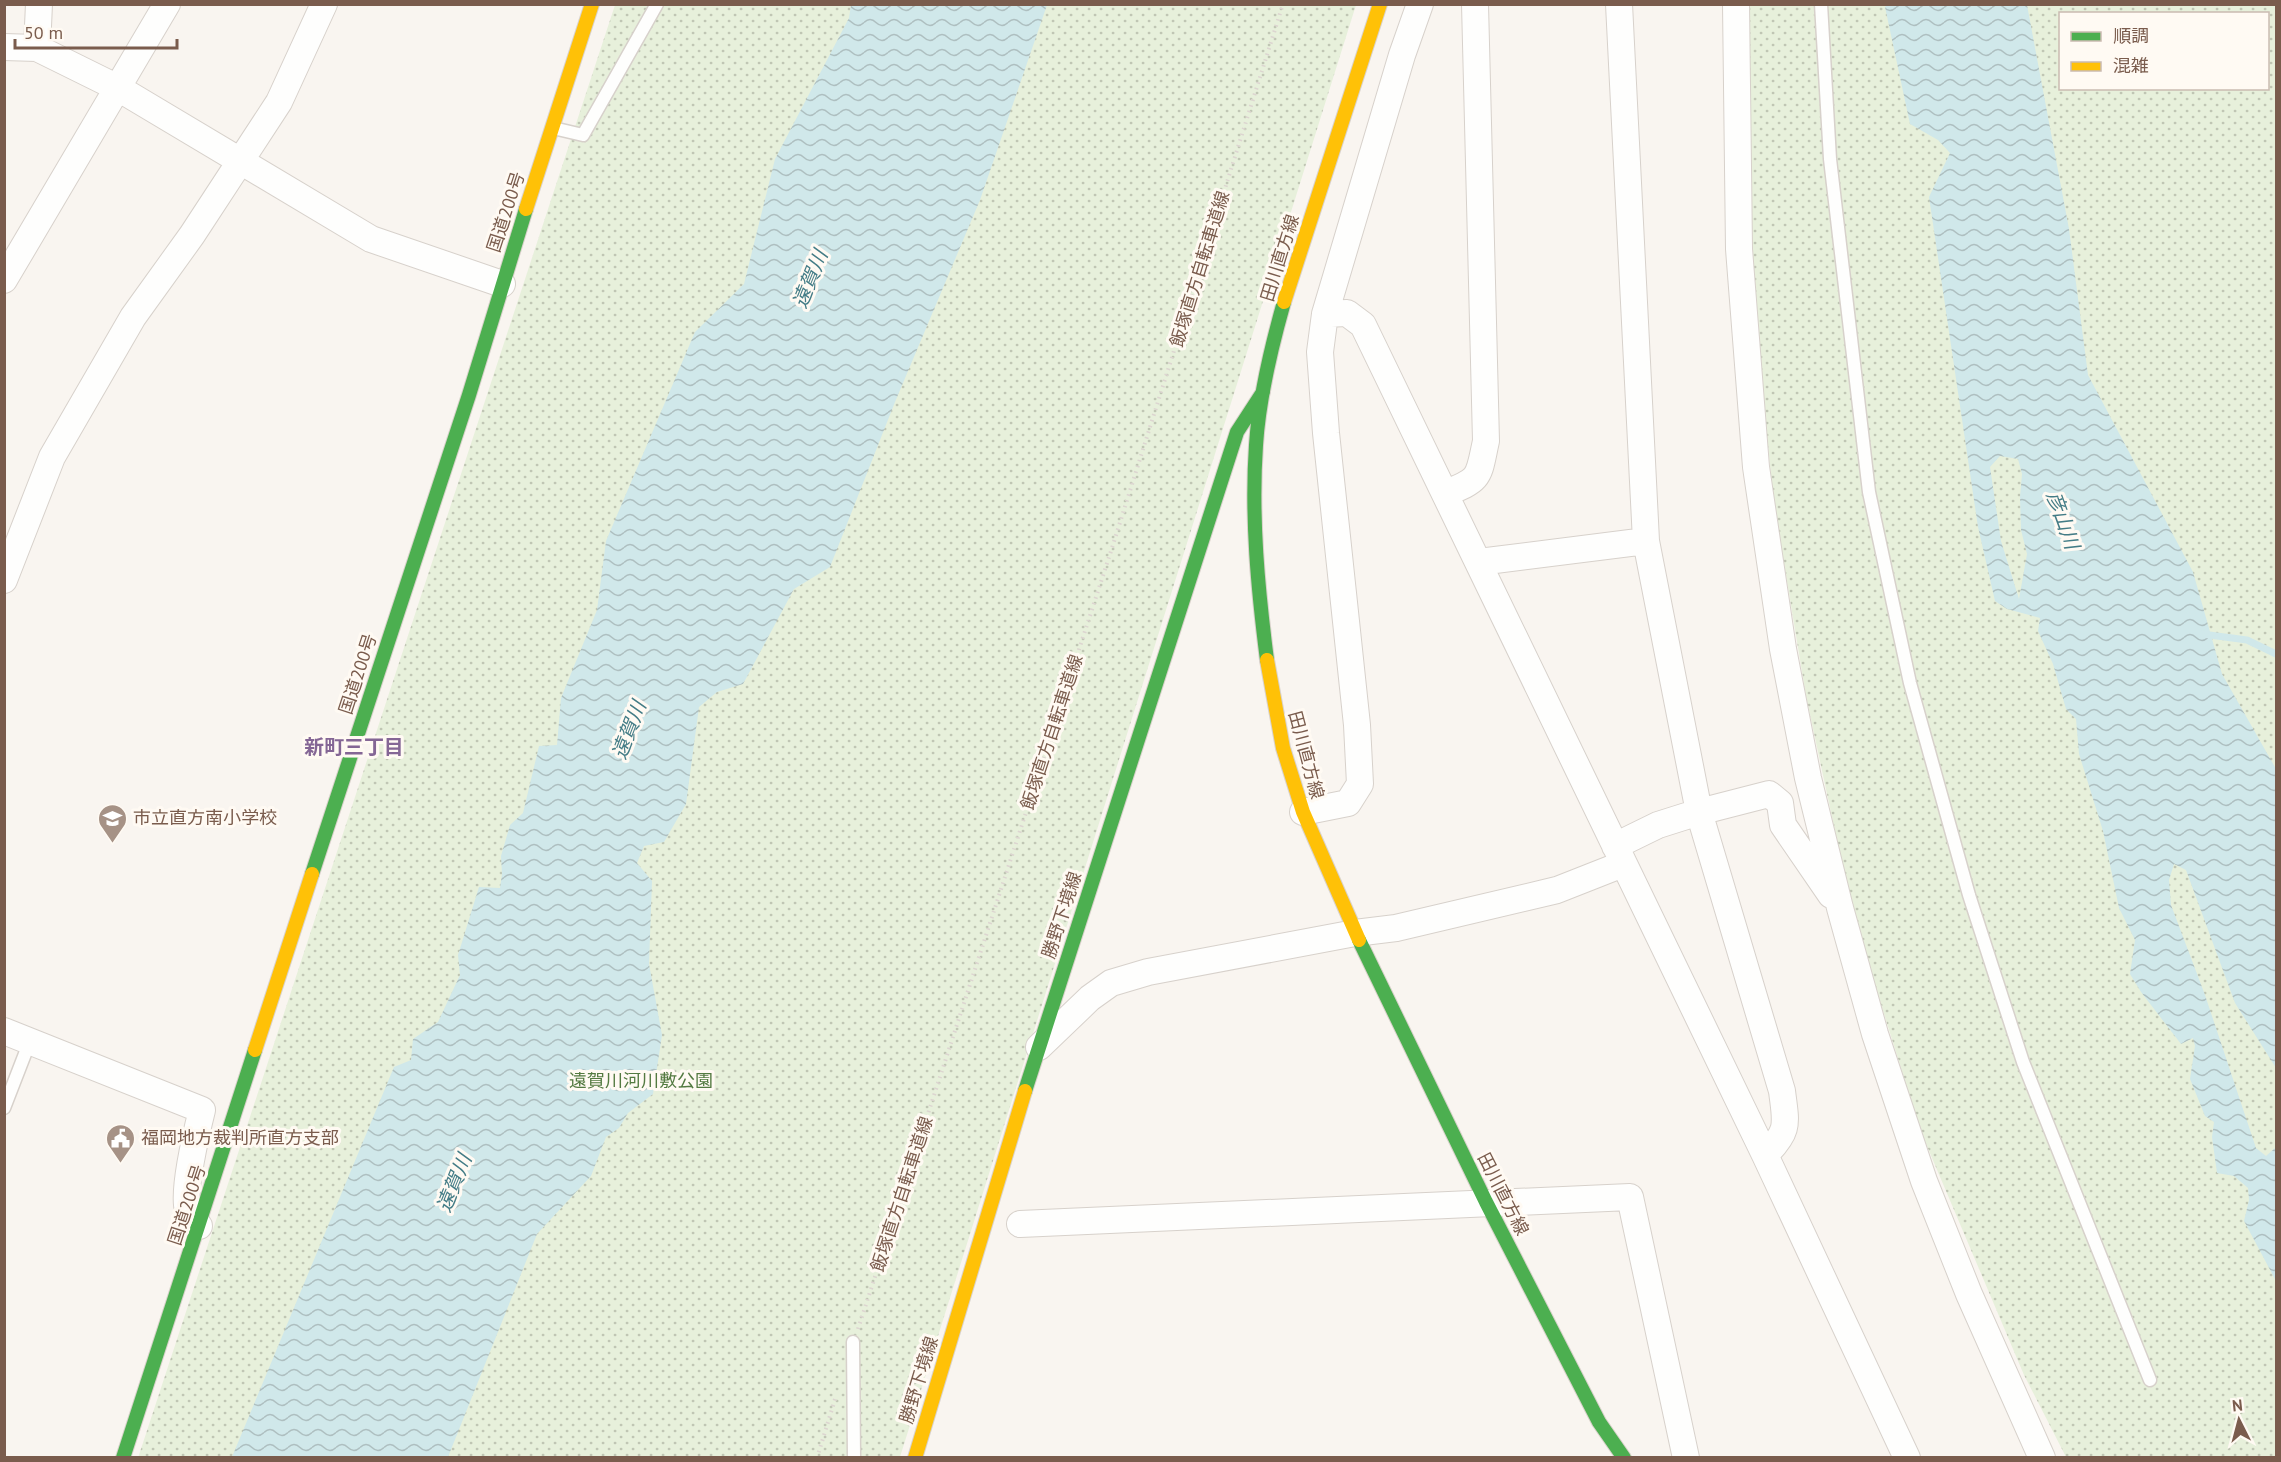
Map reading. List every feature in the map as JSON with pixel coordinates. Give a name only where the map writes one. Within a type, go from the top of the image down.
[{"type":"main road","name":"国道200号","points":[[123,1458],[469,395],[502,284],[592,4]]},
{"type":"main road","name":"田川直方線","points":[[1380,4],[1283,304],[1263,392],[1256,445],[1255,506],[1259,601],[1267,663],[1283,747],[1303,812],[1355,933],[1486,1202],[1599,1422],[1624,1458]]},
{"type":"main road","name":"勝野下境線","points":[[915,1458],[1038,1049],[1237,432],[1263,392]]},
{"type":"street","points":[[37,48],[39,4]]},
{"type":"street","points":[[4,280],[167,4]]},
{"type":"street","points":[[4,580],[52,457],[133,317],[192,235],[279,102],[324,4]]},
{"type":"street","points":[[1303,812],[1348,803],[1360,784],[1357,725],[1325,422],[1320,352],[1325,314],[1402,55],[1420,4]]},
{"type":"street","points":[[1446,493],[1472,483],[1480,469],[1486,441],[1475,4]]},
{"type":"street","points":[[1619,4],[1646,541],[1699,812],[1782,1091],[1785,1130],[1778,1142],[1765,1155]]},
{"type":"street","points":[[1736,4],[1739,249],[1756,467],[1783,649],[1808,778],[1840,908],[1875,1035],[1924,1181],[1969,1294],[2042,1458]]},
{"type":"street","points":[[4,46],[37,48],[118,88],[370,239],[502,284]]},
{"type":"street","points":[[1325,314],[1347,313],[1363,325],[1765,1155],[1907,1458]]},
{"type":"street","points":[[1479,562],[1646,541]]},
{"type":"street","points":[[1038,1049],[1090,998],[1111,983],[1148,972],[1355,933],[1396,928],[1557,890],[1619,855],[1658,825],[1769,794],[1780,803],[1783,825],[1840,908]]},
{"type":"street","points":[[4,1031],[202,1110],[194,1140],[187,1194],[187,1208],[192,1220],[199,1226]]},
{"type":"street","points":[[1020,1224],[1630,1197],[1686,1458]]},
{"type":"lane","points":[[552,127],[583,135],[657,4]]},
{"type":"lane","points":[[1821,4],[1830,159],[1869,492],[1910,683],[1969,895],[2023,1062],[2150,1380]]},
{"type":"lane","points":[[4,1108],[30,1041]]},
{"type":"lane","points":[[853,1342],[854,1458]]},
{"type":"path","name":"飯塚直方自転車道線","points":[[853,1342],[1112,548],[1283,4]]},
{"type":"path","points":[[817,1458],[839,1386]]},
{"type":"green space","name":"遠賀川河川敷公園","points":[[615,5],[1356,5],[900,1457],[138,1458]]},
{"type":"green space","points":[[1744,5],[2276,5],[2276,1457],[2066,1457],[2024,1375],[1921,1132],[1853,915],[1806,696],[1773,497],[1750,259]]},
{"type":"water","name":"彦山川","points":[[1888,4],[2027,5],[2069,229],[2088,375],[2193,572],[2222,674],[2276,769],[2276,1068],[2235,1003],[2186,870],[2174,864],[2169,880],[2171,905],[2205,995],[2256,1148],[2266,1156],[2275,1148],[2276,1141],[2276,1281],[2244,1221],[2249,1200],[2248,1188],[2234,1176],[2217,1173],[2212,1137],[2214,1122],[2205,1116],[2190,1079],[2195,1046],[2193,1038],[2181,1044],[2130,974],[2135,940],[2119,908],[2103,831],[2079,754],[2076,719],[2066,709],[2053,664],[2038,631],[2040,618],[2007,609],[1995,601],[1978,527],[1929,197],[1950,153],[1938,140],[1910,124],[1885,7]],"holes":[[[2000,456],[2018,459],[2022,474],[2021,530],[2027,554],[2019,599],[2001,541],[1990,467]]]},
{"type":"water","name":"遠賀川","points":[[851,5],[1047,5],[980,200],[895,402],[830,567],[794,589],[743,684],[717,692],[699,707],[686,804],[664,842],[644,846],[637,863],[652,881],[649,964],[662,1035],[653,1094],[628,1113],[619,1128],[606,1137],[591,1176],[537,1234],[448,1457],[232,1457],[394,1067],[411,1060],[413,1039],[438,1022],[460,975],[458,955],[479,887],[500,888],[501,856],[510,825],[523,813],[539,746],[557,745],[561,698],[597,610],[606,541],[695,332],[744,284],[775,159],[849,18]]},
{"type":"waterway","points":[[2202,634],[2247,640],[2276,654]]},
{"type":"traffic: fast","points":[[312,874],[469,395],[526,209]]},
{"type":"traffic: fast","points":[[1267,660],[1256,553],[1255,472],[1263,391],[1284,302]]},
{"type":"traffic: fast","points":[[1025,1091],[1237,432],[1263,392]]},
{"type":"traffic: fast","points":[[1359,940],[1486,1202],[1599,1422],[1624,1458]]},
{"type":"traffic: fast","points":[[123,1458],[255,1050]]},
{"type":"traffic: slow","points":[[526,209],[592,4]]},
{"type":"traffic: slow","points":[[1284,302],[1380,4]]},
{"type":"traffic: slow","points":[[1267,660],[1283,748],[1303,812],[1359,940]]},
{"type":"traffic: slow","points":[[255,1050],[312,874]]},
{"type":"traffic: slow","points":[[915,1458],[1025,1091]]},
{"type":"place","name":"市立直方南小学校","points":[[112,844]]},
{"type":"place","name":"福岡地方裁判所直方支部","points":[[120,1164]]},
{"type":"district","name":"新町三丁目","points":[[354,747]]}]
